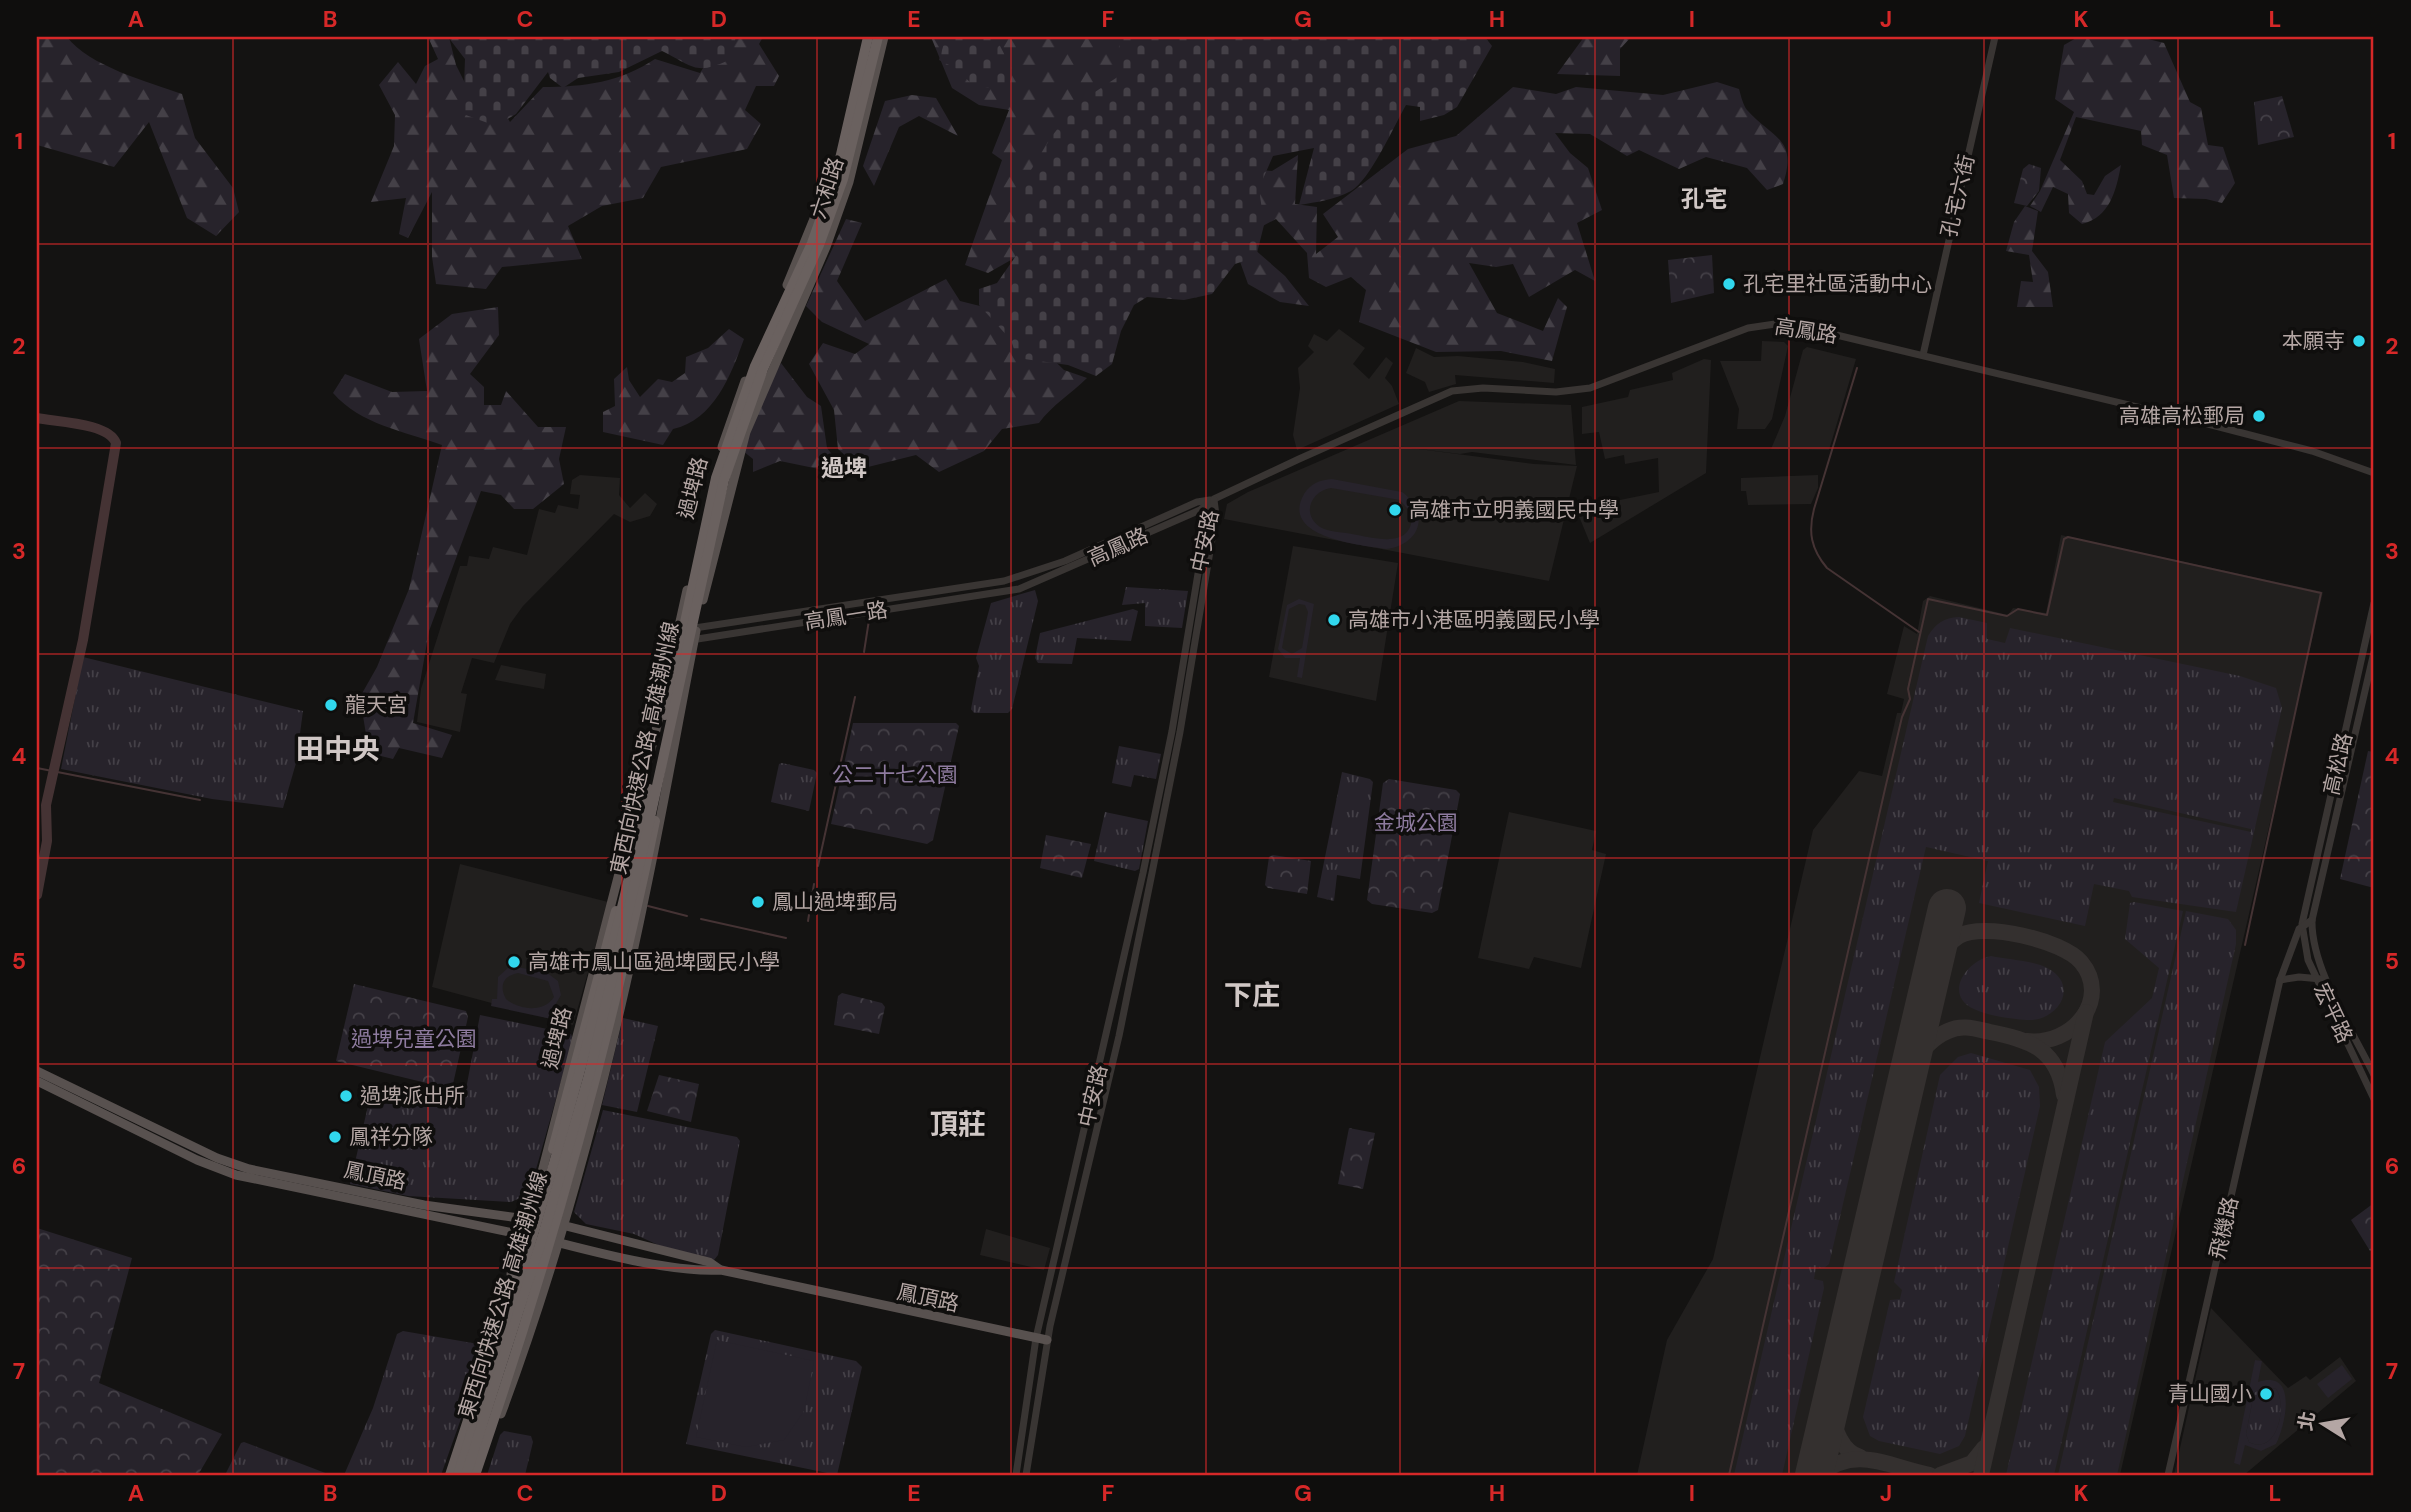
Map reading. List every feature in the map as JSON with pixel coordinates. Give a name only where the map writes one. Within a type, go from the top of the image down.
[{"type":"highway","name":"東西向快速公路 高雄潮州線","points":[[458,1475],[535,1233],[581,1073],[654,782],[716,478],[755,366],[811,243],[836,176],[866,37]]},
{"type":"highway","name":"東西向快速公路 高雄潮州線","points":[[466,1475],[543,1235],[589,1075],[723,480],[763,369],[810,267],[843,180],[878,37]]},
{"type":"highway","points":[[450,1475],[546,1173],[654,782]]},
{"type":"highway","points":[[477,1475],[560,1225],[630,941],[655,817],[654,782]]},
{"type":"main road","name":"六和路","points":[[769,324],[806,241],[831,174],[866,37]]},
{"type":"main road","name":"六和路","points":[[782,344],[825,247],[849,182],[884,37]]},
{"type":"main road","name":"過埤路","points":[[531,1219],[656,730],[730,416],[769,324]]},
{"type":"main road","name":"過埤路","points":[[560,1225],[619,1014],[694,639],[731,482],[746,432],[782,344]]},
{"type":"main road","name":"鳳頂路","points":[[37,1071],[217,1158],[249,1169],[424,1205],[560,1225],[709,1262],[721,1270]]},
{"type":"main road","name":"鳳頂路","points":[[37,1081],[236,1175],[555,1242],[679,1266],[721,1270],[1047,1340]]},
{"type":"main road","points":[[445,1475],[526,1236]]},
{"type":"main road","points":[[477,1475],[523,1353],[555,1242]]},
{"type":"street","name":"孔宅六街","points":[[1923,355],[1995,37]]},
{"type":"street","name":"高鳳路","points":[[1020,589],[1199,510],[1214,499],[1452,391],[1483,388],[1556,392],[1590,388],[1748,328],[1775,324],[1923,355],[2276,441],[2374,473]]},
{"type":"street","name":"高鳳路","points":[[1017,578],[1065,561],[1197,502],[1214,499]]},
{"type":"street","name":"中安路","points":[[1016,1475],[1036,1338],[1145,860],[1172,731],[1208,513],[1214,499]]},
{"type":"street","name":"中安路","points":[[1026,1475],[1047,1340],[1119,1036],[1152,873],[1216,514],[1214,499]]},
{"type":"street","name":"高鳳一路","points":[[677,632],[1017,578]]},
{"type":"street","name":"高鳳一路","points":[[674,646],[694,639],[1020,589]]},
{"type":"street","name":"高松路","points":[[2302,924],[2374,603]]},
{"type":"street","name":"高松路","points":[[2312,920],[2374,652]]},
{"type":"street","points":[[2302,924],[2312,920]]},
{"type":"street","name":"宏平路","points":[[2312,920],[2313,946],[2374,1075]]},
{"type":"street","name":"宏平路","points":[[2302,924],[2304,947],[2317,979],[2374,1099]]},
{"type":"street","name":"飛機路","points":[[2168,1475],[2280,980],[2302,924]]},
{"type":"street","points":[[2280,980],[2328,980]]},
{"type":"shaded area","points":[[1339,329],[1365,348],[1353,364],[1369,379],[1386,357],[1393,363],[1385,378],[1392,386],[1399,404],[1297,450],[1293,435],[1300,388],[1298,368],[1314,352],[1308,346],[1314,334],[1327,341]]},
{"type":"shaded area","points":[[1762,341],[1784,342],[1788,346],[1772,419],[1765,429],[1737,429],[1739,409],[1720,361],[1761,361]]},
{"type":"shaded area","points":[[1807,347],[1856,359],[1829,450],[1771,449],[1785,416],[1803,350]]},
{"type":"shaded area","points":[[1416,348],[1434,357],[1458,356],[1523,362],[1555,369],[1554,383],[1455,375],[1456,384],[1429,392],[1425,382],[1406,373]]},
{"type":"shaded area","points":[[1704,359],[1711,360],[1706,473],[1590,543],[1576,509],[1659,492],[1658,458],[1625,464],[1624,455],[1605,459],[1599,432],[1582,434],[1582,407],[1628,397],[1630,390],[1673,380],[1672,373]]},
{"type":"shaded area","name":"高雄市立明義國民中學","points":[[1459,401],[1571,405],[1576,465],[1388,445],[1534,464],[1577,466],[1549,581],[1224,519],[1227,504],[1248,492]]},
{"type":"shaded area","points":[[580,475],[620,478],[619,495],[630,508],[645,493],[657,504],[650,516],[630,522],[614,514],[523,606],[510,624],[494,663],[472,658],[461,693],[467,694],[460,732],[417,722],[421,689],[460,566],[467,566],[469,556],[489,559],[493,547],[527,555],[539,509],[555,513],[558,505],[578,509],[580,495],[570,494],[572,480]]},
{"type":"shaded area","points":[[1818,475],[1818,488],[1811,504],[1748,505],[1746,491],[1741,491],[1741,478]]},
{"type":"shaded area","points":[[2061,535],[2323,592],[2120,1475],[1637,1475],[1667,1340],[1713,1259],[1813,830],[1859,771],[1882,776],[1897,713],[1901,713],[1904,699],[1887,694],[1904,626],[1917,634],[1923,601],[1930,596],[2008,615],[2013,608],[2046,613]]},
{"type":"shaded area","name":"高雄市小港區明義國民小學","points":[[1293,546],[1398,563],[1376,701],[1269,677]]},
{"type":"shaded area","points":[[501,665],[546,674],[544,689],[495,680]]},
{"type":"shaded area","points":[[1509,812],[1596,831],[1592,850],[1606,854],[1581,968],[1534,957],[1529,969],[1478,958]]},
{"type":"shaded area","name":"高雄市鳳山區過埤國民小學","points":[[460,864],[608,902],[573,1025],[432,987]]},
{"type":"shaded area","points":[[986,1229],[1050,1248],[1044,1270],[980,1255]]},
{"type":"shaded area","name":"青山國小","points":[[2211,1308],[2288,1388],[2306,1376],[2310,1380],[2340,1357],[2356,1381],[2244,1475],[2174,1475]]},
{"type":"green space","points":[[37,37],[67,37],[104,65],[182,94],[195,138],[233,188],[239,212],[216,236],[187,218],[149,122],[114,167],[37,145]]},
{"type":"green space","points":[[428,37],[449,37],[456,65],[472,97],[486,80],[510,122],[543,87],[602,82],[629,73],[655,59],[700,73],[718,44],[717,37],[763,37],[759,44],[779,76],[774,86],[756,86],[745,110],[761,124],[747,149],[661,167],[643,198],[602,206],[568,226],[582,259],[502,267],[486,289],[436,284],[432,257],[432,192],[408,238],[399,234],[406,198],[371,202],[394,146],[395,115],[379,85],[398,62],[416,84],[425,66],[438,59]]},
{"type":"green space","points":[[448,37],[736,37],[729,60],[709,67],[688,65],[662,51],[619,72],[578,78],[563,88],[550,78],[548,72],[516,114],[496,126],[463,114],[465,59]]},
{"type":"green space","points":[[931,37],[1133,37],[1130,80],[1025,252],[988,273],[965,265],[1002,160],[992,153],[1009,110],[979,105],[952,88]]},
{"type":"green space","points":[[946,37],[1006,37],[999,44],[1013,71],[1008,91],[973,85],[955,68],[939,60]]},
{"type":"green space","points":[[1120,37],[1485,37],[1492,46],[1457,107],[1444,115],[1420,121],[1420,107],[1406,105],[1374,164],[1351,191],[1332,199],[1299,205],[1314,148],[1273,156],[1259,188],[1264,225],[1256,257],[1235,264],[1212,294],[1184,300],[1147,297],[1134,305],[1121,331],[1112,364],[1096,376],[1068,365],[1017,358],[1011,340],[979,305],[979,289],[997,283],[1020,250],[1019,219],[1026,178],[1052,136],[1077,104],[1119,76]]},
{"type":"green space","points":[[1584,37],[1631,37],[1620,49],[1620,76],[1557,74]]},
{"type":"green space","points":[[2078,37],[2140,37],[2164,43],[2190,102],[2201,108],[2208,145],[2223,147],[2235,183],[2222,203],[2206,199],[2174,198],[2167,155],[2142,145],[2141,131],[2076,117],[2060,160],[2082,181],[2087,194],[2094,195],[2105,176],[2121,165],[2110,202],[2092,221],[2082,224],[2069,213],[2068,194],[2053,187],[2041,212],[2030,206],[2040,191],[2074,112],[2055,99],[2064,45]]},
{"type":"green space","points":[[1717,82],[1739,89],[1747,110],[1774,134],[1785,148],[1787,169],[1783,184],[1767,190],[1747,168],[1706,157],[1679,169],[1639,150],[1627,156],[1590,134],[1555,133],[1570,153],[1588,168],[1602,210],[1577,223],[1595,281],[1575,270],[1529,297],[1513,264],[1496,267],[1469,263],[1497,313],[1543,331],[1558,298],[1567,307],[1552,361],[1501,351],[1436,352],[1359,322],[1366,290],[1351,277],[1326,287],[1309,278],[1307,253],[1276,219],[1257,229],[1253,248],[1285,276],[1309,306],[1280,302],[1248,284],[1233,242],[1261,170],[1272,171],[1298,155],[1295,204],[1317,207],[1316,254],[1338,237],[1323,214],[1408,149],[1456,136],[1513,87],[1556,94],[1576,87],[1663,95]]},
{"type":"green space","points":[[912,95],[936,98],[958,136],[919,116],[899,127],[874,186],[863,166],[885,101]]},
{"type":"green space","points":[[2282,96],[2294,137],[2258,145],[2254,102]]},
{"type":"green space","points":[[2029,164],[2041,168],[2039,191],[2027,206],[2014,203],[2023,169]]},
{"type":"green space","points":[[2025,206],[2038,211],[2032,251],[2048,272],[2053,307],[2017,307],[2021,281],[2033,282],[2029,255],[2006,251],[2014,222]]},
{"type":"green space","points":[[846,219],[862,223],[837,281],[865,321],[946,279],[960,301],[1004,312],[1064,370],[1087,378],[1039,423],[1002,429],[984,451],[939,472],[916,455],[860,469],[838,449],[834,410],[809,364],[823,343],[855,354],[869,344],[822,322],[806,306]]},
{"type":"green space","points":[[1712,255],[1714,293],[1671,303],[1668,260]]},
{"type":"green space","points":[[498,307],[499,335],[470,374],[484,387],[484,405],[501,405],[506,391],[538,427],[566,427],[559,459],[564,484],[533,509],[514,509],[501,495],[481,491],[429,631],[413,723],[452,735],[442,758],[399,748],[393,759],[369,753],[360,697],[377,667],[409,589],[442,445],[370,420],[356,413],[333,393],[345,374],[392,392],[427,391],[419,339],[452,314]]},
{"type":"green space","points":[[729,329],[744,339],[727,381],[700,416],[673,429],[663,445],[603,432],[603,412],[615,406],[614,379],[627,367],[629,380],[640,397],[658,379],[672,382],[685,373],[686,357],[708,348]]},
{"type":"green space","points":[[781,363],[807,397],[821,406],[827,448],[848,475],[780,461],[753,472],[753,459],[743,451],[764,396]]},
{"type":"green space","points":[[1328,479],[1402,492],[1417,509],[1418,527],[1414,535],[1398,546],[1386,549],[1343,541],[1313,530],[1303,521],[1299,509],[1304,494],[1310,487]],"holes":[[[1331,488],[1400,500],[1412,514],[1411,525],[1406,533],[1391,539],[1324,529],[1314,522],[1310,510],[1314,498]]]},
{"type":"green space","points":[[1126,587],[1188,591],[1182,628],[1145,626],[1145,603],[1122,605]]},
{"type":"green space","points":[[1035,590],[1038,601],[1012,709],[1008,713],[974,713],[971,709],[979,666],[976,658],[991,603]]},
{"type":"green space","points":[[1299,599],[1314,604],[1302,678],[1297,677],[1300,658],[1285,658],[1278,649],[1287,605]],"holes":[[[1299,604],[1305,605],[1308,612],[1302,648],[1292,654],[1282,648],[1289,609]]]},
{"type":"green space","points":[[1133,609],[1138,611],[1131,641],[1077,638],[1072,664],[1038,663],[1035,658],[1040,633]]},
{"type":"green space","points":[[1954,618],[1987,623],[1987,639],[2005,643],[2010,628],[2240,676],[2276,688],[2282,708],[2236,912],[2132,897],[2129,891],[2094,884],[2085,926],[1979,903],[1988,861],[1926,847],[1829,1264],[1824,1268],[1816,1267],[1814,1279],[1823,1281],[1824,1288],[1782,1475],[1734,1475],[1928,636],[1941,622]],"holes":[[[2114,798],[2251,829],[2251,832],[2113,802]]]},
{"type":"green space","points":[[83,657],[303,711],[296,763],[283,808],[212,799],[61,769]]},
{"type":"green space","name":"公二十七公園","points":[[853,723],[956,723],[959,726],[933,840],[927,844],[831,824]]},
{"type":"green space","points":[[1119,746],[1161,754],[1156,779],[1134,775],[1131,787],[1112,783]]},
{"type":"green space","points":[[2368,751],[2374,752],[2374,888],[2340,879]]},
{"type":"green space","points":[[779,764],[817,773],[809,811],[771,802]]},
{"type":"green space","points":[[1342,772],[1373,782],[1360,879],[1337,875],[1334,901],[1317,897]]},
{"type":"green space","name":"金城公園","points":[[1389,779],[1456,790],[1460,794],[1438,910],[1432,913],[1372,904],[1367,900],[1383,783]]},
{"type":"green space","points":[[1105,812],[1148,821],[1139,869],[1135,871],[1094,861]]},
{"type":"green space","points":[[1046,835],[1091,844],[1082,878],[1040,868]]},
{"type":"green space","points":[[1273,855],[1311,861],[1307,894],[1268,888],[1265,885],[1269,857]]},
{"type":"green space","points":[[2130,903],[2183,911],[2054,1475],[2006,1475],[2105,1042],[2152,998],[2159,968],[2125,939]]},
{"type":"green space","points":[[2186,911],[2228,919],[2236,930],[2236,944],[2117,1475],[2058,1475]]},
{"type":"green space","points":[[1991,956],[2029,962],[2049,969],[2058,976],[2063,985],[2061,1002],[2047,1015],[2027,1020],[2007,1018],[1974,1009],[1960,996],[1959,987],[1966,971],[1973,964]]},
{"type":"green space","points":[[510,966],[546,972],[558,981],[561,995],[551,1012],[557,1014],[556,1020],[491,1006],[492,999],[497,999],[498,977]],"holes":[[[513,974],[548,981],[554,997],[538,1008],[511,1003],[506,999],[503,990],[504,982]]]},
{"type":"green space","name":"過埤兒童公園","points":[[354,984],[466,1011],[468,1017],[453,1084],[447,1088],[336,1061]]},
{"type":"green space","points":[[842,993],[882,1003],[885,1007],[879,1034],[834,1025],[838,996]]},
{"type":"green space","points":[[480,1015],[571,1034],[573,1039],[529,1194],[511,1202],[408,1196],[350,1184],[373,1084],[463,1105]]},
{"type":"green space","points":[[623,1018],[658,1026],[637,1112],[602,1105]]},
{"type":"green space","points":[[1971,1053],[2030,1070],[2039,1087],[2040,1106],[1965,1436],[1959,1446],[1940,1454],[1879,1441],[1870,1436],[1863,1417],[1890,1300],[1900,1299],[1902,1290],[1894,1282],[1940,1075],[1958,1057]]},
{"type":"green space","points":[[659,1075],[699,1084],[691,1122],[647,1111]]},
{"type":"green space","points":[[603,1110],[737,1137],[740,1141],[718,1255],[714,1260],[667,1249],[634,1234],[586,1224],[574,1212]]},
{"type":"green space","points":[[1349,1128],[1375,1133],[1363,1189],[1338,1184]]},
{"type":"green space","points":[[2374,1203],[2374,1249],[2370,1251],[2351,1220]]},
{"type":"green space","points":[[37,1228],[132,1258],[99,1383],[222,1434],[198,1475],[37,1475]]},
{"type":"green space","points":[[715,1330],[856,1361],[862,1367],[837,1475],[686,1444],[711,1334]]},
{"type":"green space","points":[[403,1331],[484,1345],[485,1351],[441,1475],[344,1475],[373,1408],[397,1334]]},
{"type":"green space","points":[[717,1340],[814,1361],[804,1411],[784,1440],[746,1447],[696,1437]]},
{"type":"green space","points":[[2255,1360],[2262,1361],[2258,1382],[2271,1380],[2279,1383],[2284,1391],[2285,1412],[2280,1435],[2276,1444],[2261,1451],[2245,1445],[2240,1465],[2234,1463]],"holes":[[[2264,1386],[2276,1389],[2281,1406],[2278,1427],[2267,1442],[2259,1445],[2249,1442],[2246,1434],[2254,1393]]]},
{"type":"green space","points":[[2342,1365],[2352,1379],[2328,1398],[2317,1384]]},
{"type":"green space","points":[[2264,1386],[2276,1389],[2281,1406],[2278,1427],[2273,1436],[2259,1445],[2249,1442],[2246,1434],[2254,1393]]},
{"type":"green space","points":[[504,1431],[531,1436],[533,1442],[525,1475],[487,1475],[500,1435]]},
{"type":"green space","points":[[241,1443],[328,1475],[225,1475]]},
{"type":"waterway","points":[[1857,368],[1814,509],[1812,540],[1817,554],[1827,568],[1919,632]]},
{"type":"waterway","points":[[37,418],[93,427],[104,431],[116,443],[83,640],[46,805],[47,841],[37,895]]},
{"type":"waterway","points":[[1729,1475],[1885,789],[1902,717],[1910,699],[1908,689],[1928,599],[2007,616],[2018,609],[2047,615],[2064,539],[2068,537],[2321,593],[2245,945]]},
{"type":"waterway","points":[[864,652],[869,620]]},
{"type":"waterway","points":[[818,866],[855,697]]},
{"type":"waterway","points":[[37,768],[200,800]]},
{"type":"waterway","points":[[808,921],[814,884]]},
{"type":"waterway","points":[[648,906],[687,916]]},
{"type":"waterway","points":[[701,919],[786,938]]},
{"type":"taxiway","points":[[1934,964],[1959,936],[1986,931],[2041,940],[2071,954],[2081,962],[2089,976],[2092,991],[2082,1018],[2058,1036],[2043,1041],[2026,1041]]},
{"type":"taxiway","points":[[1981,1475],[2086,1012]]},
{"type":"taxiway","points":[[1909,1067],[1936,1038],[1953,1029],[1964,1027],[2005,1035],[2040,1050],[2056,1067],[2064,1095]]},
{"type":"taxiway","points":[[1830,1406],[1843,1443],[1853,1454],[1860,1457]]},
{"type":"taxiway","points":[[1940,1475],[1972,1463],[1984,1448]]},
{"type":"taxiway","points":[[1819,1475],[1833,1466],[1860,1459],[1887,1463],[1930,1475]]},
{"type":"runway","points":[[1814,1475],[1947,908]]},
{"type":"place","name":"孔宅里社區活動中心","points":[[1729,284]]},
{"type":"place","name":"本願寺","points":[[2359,341]]},
{"type":"place","name":"高雄高松郵局","points":[[2259,416]]},
{"type":"place","name":"高雄市立明義國民中學","points":[[1395,510]]},
{"type":"place","name":"高雄市小港區明義國民小學","points":[[1334,620]]},
{"type":"place","name":"龍天宮","points":[[331,705]]},
{"type":"place","name":"鳳山過埤郵局","points":[[758,902]]},
{"type":"place","name":"高雄市鳳山區過埤國民小學","points":[[514,962]]},
{"type":"place","name":"過埤派出所","points":[[346,1096]]},
{"type":"place","name":"鳳祥分隊","points":[[335,1137]]},
{"type":"place","name":"青山國小","points":[[2266,1394]]},
{"type":"district","name":"孔宅","points":[[1704,199]]},
{"type":"district","name":"過埤","points":[[844,468]]},
{"type":"district","name":"田中央","points":[[338,749]]},
{"type":"district","name":"下庄","points":[[1252,995]]},
{"type":"district","name":"頂莊","points":[[958,1124]]}]
